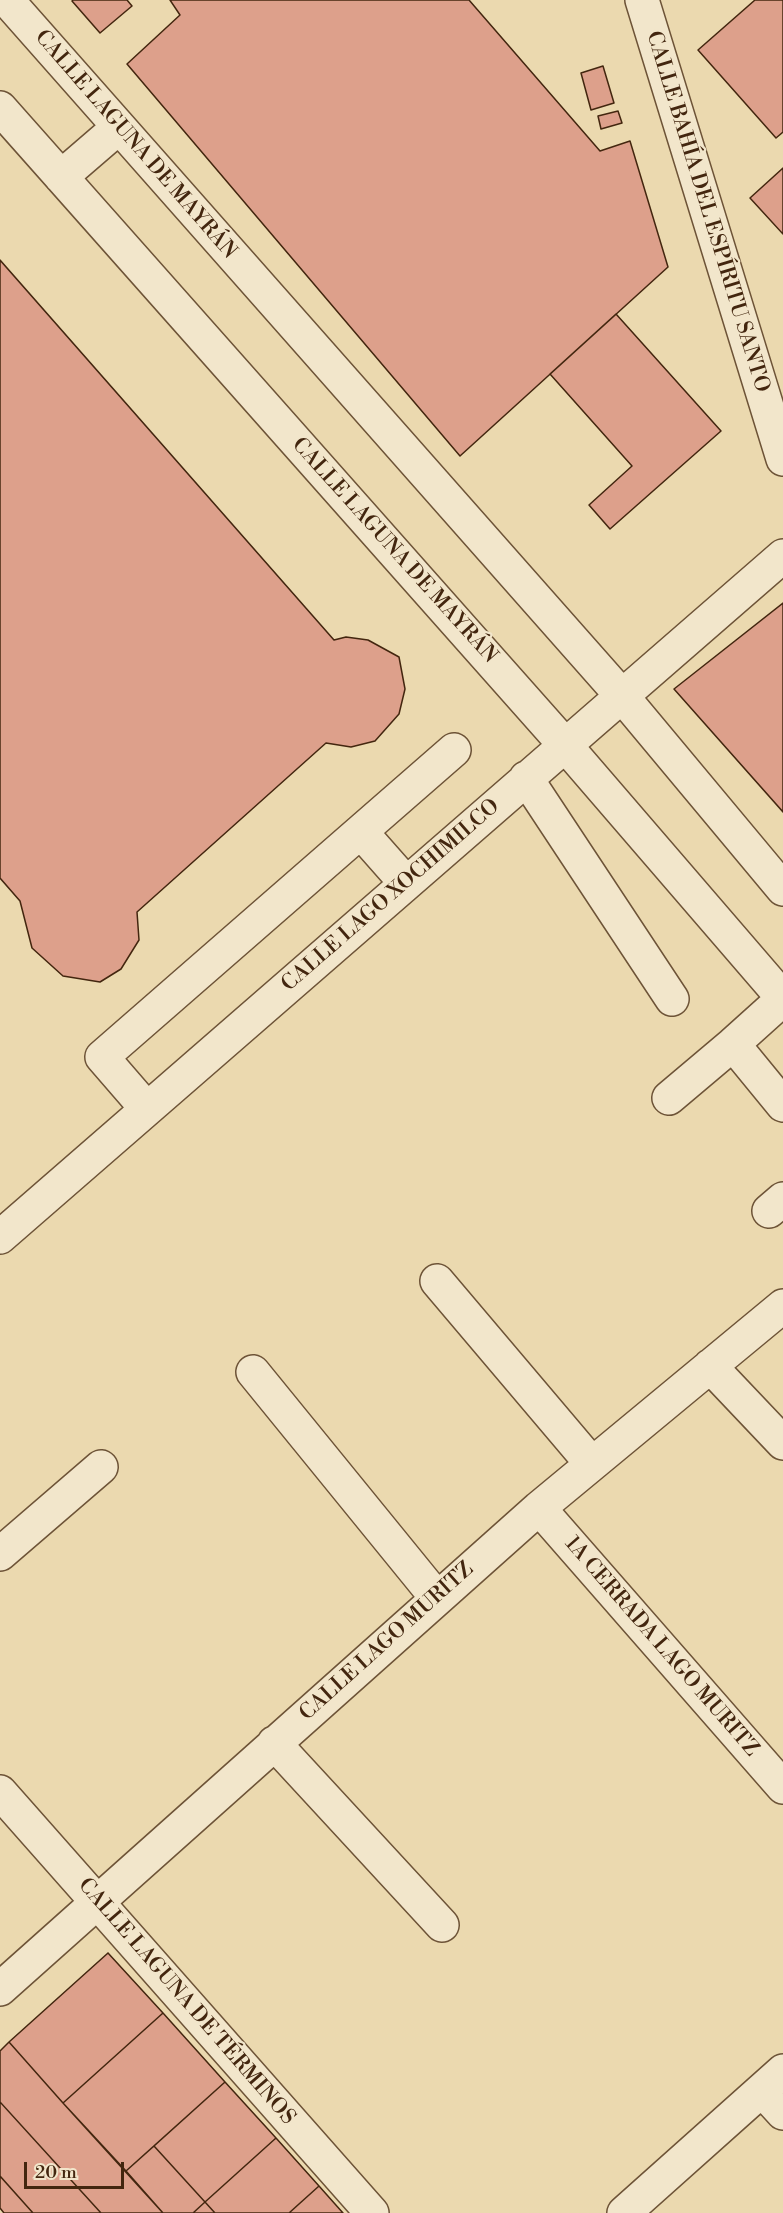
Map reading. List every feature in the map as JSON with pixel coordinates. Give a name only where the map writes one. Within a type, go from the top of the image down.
[{"type":"street","name":"CALLE LAGUNA DE MAYRÁN","points":[[7,0],[622,696],[783,889]]},
{"type":"street","name":"CALLE BAHÍA DEL ESPÍRITU SANTO","points":[[642,0],[783,459]]},
{"type":"street","name":"CALLE LAGUNA DE MAYRÁN","points":[[0,108],[565,745],[783,999]]},
{"type":"street","points":[[61,177],[119,127]]},
{"type":"street","name":"CALLE LAGO XOCHIMILCO","points":[[0,1238],[783,555]]},
{"type":"street","points":[[147,1109],[102,1057],[454,750]]},
{"type":"street","points":[[526,778],[672,999]]},
{"type":"street","points":[[361,832],[406,884]]},
{"type":"street","points":[[669,1098],[783,999]]},
{"type":"street","points":[[733,1044],[783,1105]]},
{"type":"street","points":[[437,1281],[592,1464]]},
{"type":"street","name":"CALLE LAGO MURITZ","points":[[0,1989],[539,1508],[783,1306]]},
{"type":"street","points":[[710,1366],[783,1443]]},
{"type":"street","points":[[253,1372],[437,1598]]},
{"type":"street","points":[[0,1554],[101,1467]]},
{"type":"street","name":"1A CERRADA LAGO MURITZ","points":[[539,1508],[783,1787]]},
{"type":"street","points":[[274,1743],[442,1925]]},
{"type":"street","name":"CALLE LAGUNA DE TÉRMINOS","points":[[0,1792],[372,2213]]},
{"type":"street","points":[[624,2213],[776,2091]]},
{"type":"building","points":[[73,0],[127,0],[132,6],[100,33]]},
{"type":"building","points":[[170,0],[469,0],[600,151],[630,141],[668,267],[460,456],[127,64],[180,15]]},
{"type":"building","points":[[755,0],[783,0],[783,132],[776,138],[698,50]]},
{"type":"building","points":[[603,66],[614,103],[591,110],[581,73]]},
{"type":"building","points":[[618,111],[622,123],[601,129],[598,116]]},
{"type":"building","points":[[783,168],[783,234],[750,198]]},
{"type":"building","points":[[0,260],[334,640],[346,637],[368,640],[399,657],[405,689],[399,714],[375,741],[351,747],[326,743],[137,912],[139,940],[121,969],[100,982],[63,976],[32,948],[20,901],[0,878]]},
{"type":"building","points":[[616,314],[721,431],[610,529],[589,505],[632,466],[550,374]]},
{"type":"building","points":[[783,603],[783,812],[674,689]]},
{"type":"building","points":[[108,1953],[163,2013],[63,2103],[9,2042]]},
{"type":"building","points":[[163,2013],[225,2082],[126,2171],[63,2103]]},
{"type":"building","points":[[9,2042],[163,2213],[101,2213],[0,2102],[0,2051]]},
{"type":"building","points":[[225,2082],[276,2138],[205,2202],[154,2146]]},
{"type":"building","points":[[0,2102],[101,2213],[33,2213],[0,2176]]},
{"type":"building","points":[[276,2138],[319,2186],[289,2213],[215,2213],[205,2202]]},
{"type":"building","points":[[154,2146],[205,2202],[193,2213],[163,2213],[126,2171]]},
{"type":"building","points":[[0,2176],[33,2213],[4,2213],[0,2208]]},
{"type":"building","points":[[319,2186],[343,2213],[289,2213]]},
{"type":"building","points":[[205,2202],[215,2213],[193,2213]]}]
